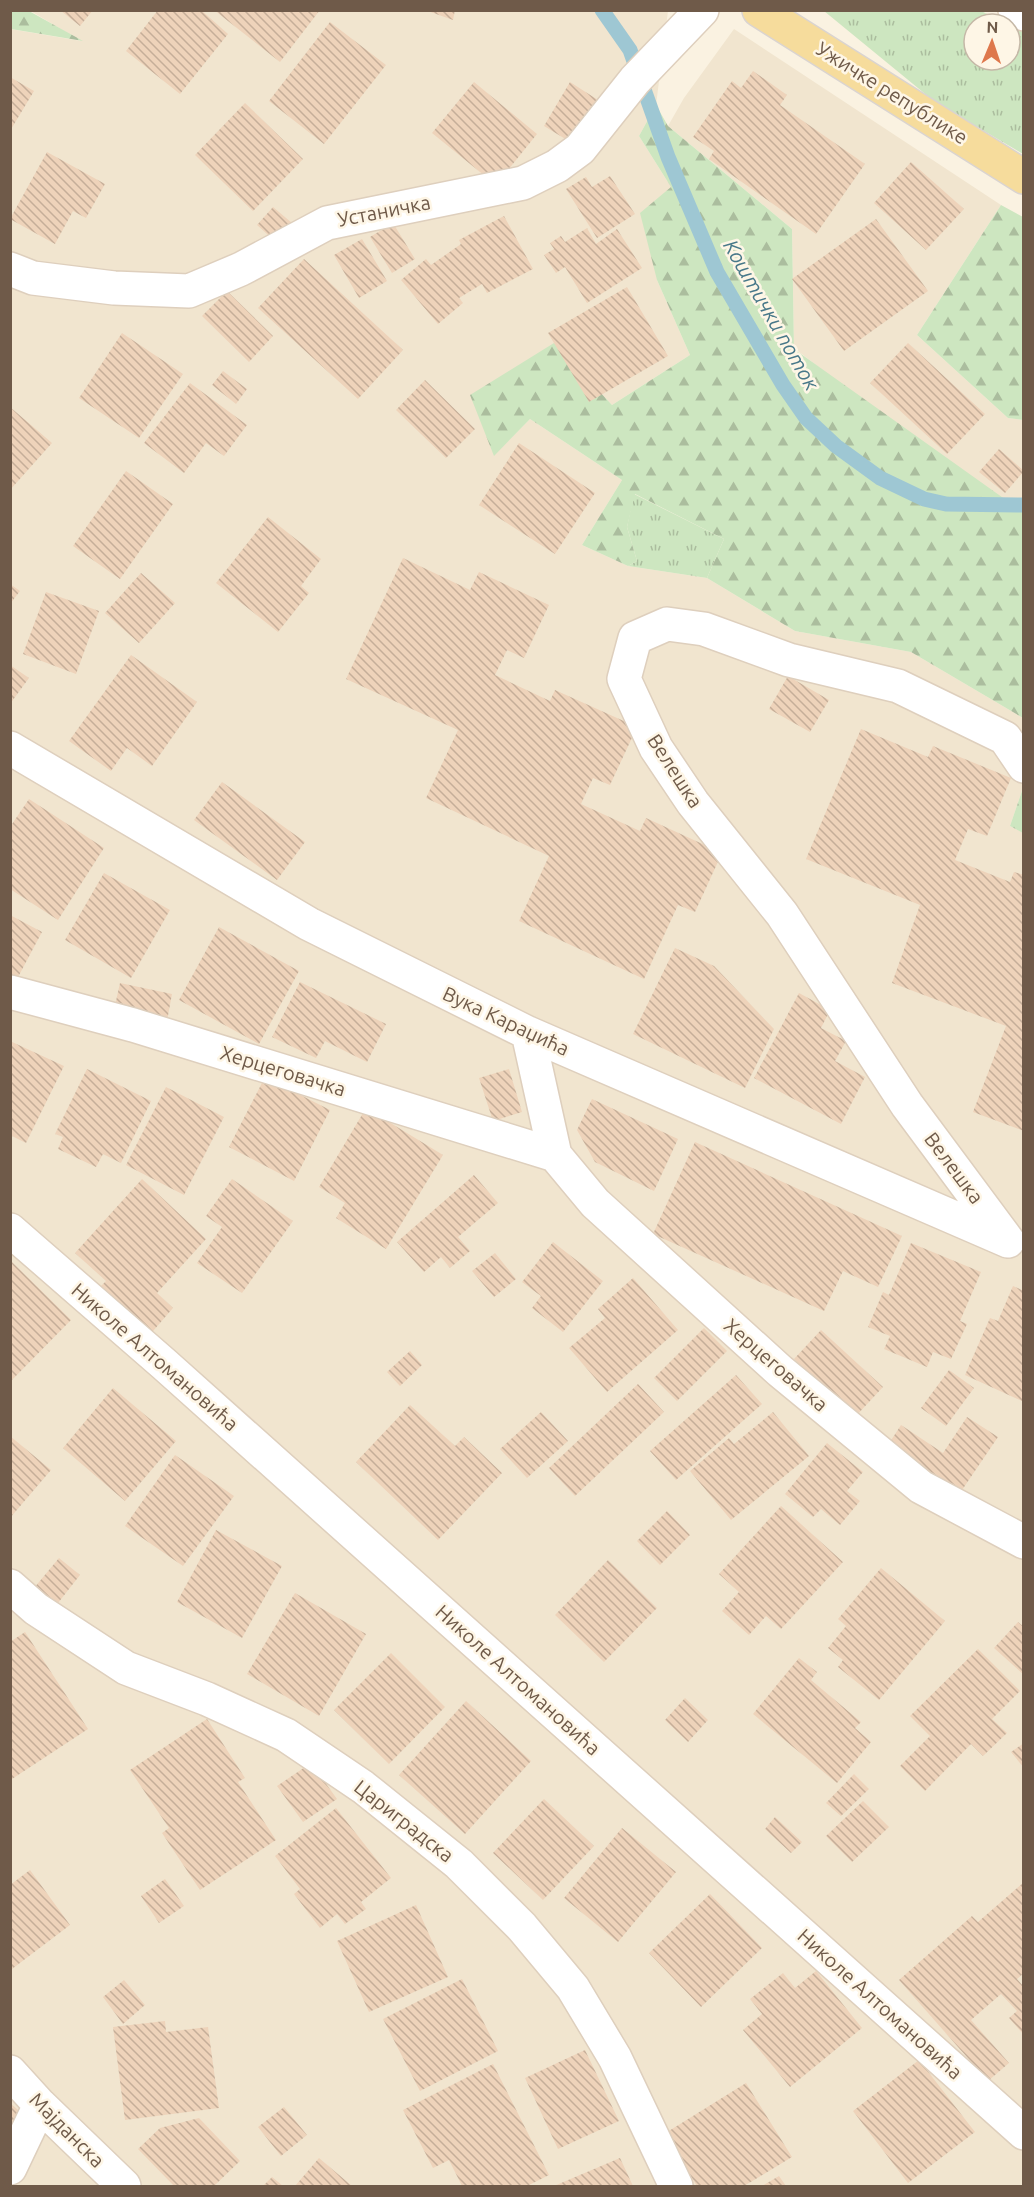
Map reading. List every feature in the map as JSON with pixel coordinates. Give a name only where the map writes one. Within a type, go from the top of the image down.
[{"type":"main road","name":"Ужичке републике","points":[[759,10],[1023,177]]},
{"type":"street","name":"Устаничка","points":[[10,269],[33,278],[114,288],[189,291],[241,269],[327,223],[523,183],[557,166],[580,149],[634,80],[702,10]]},
{"type":"street","points":[[1015,10],[1023,14]]},
{"type":"street","name":"Велешка","points":[[1016,1244],[907,1105],[782,915],[693,803],[657,748],[624,679],[635,638],[667,624],[704,628],[789,660],[898,686],[1005,738],[1023,766]]},
{"type":"street","name":"Вука Караџића","points":[[10,748],[309,924],[528,1033],[1016,1244]]},
{"type":"street","name":"Херцеговачка","points":[[10,992],[133,1025],[555,1155]]},
{"type":"street","name":"Херцеговачка","points":[[528,1033],[555,1155],[595,1203],[798,1385],[921,1487],[1023,1542]]},
{"type":"street","name":"Николе Алтомановића","points":[[10,1230],[173,1372],[1023,2133]]},
{"type":"street","name":"Цариградска","points":[[10,1586],[36,1609],[126,1668],[207,1699],[286,1735],[363,1787],[459,1864],[522,1927],[573,1988],[615,2058],[676,2187]]},
{"type":"street","name":"Мајданска","points":[[10,2072],[40,2105],[124,2187]]},
{"type":"street","points":[[10,2168],[40,2105]]},
{"type":"shaded area","points":[[29,10],[668,11],[656,105],[639,136],[671,187],[657,280],[690,355],[612,405],[554,344],[494,455],[530,419],[622,480],[582,545],[628,566],[707,578],[795,631],[911,652],[1023,718],[1023,788],[1010,826],[1024,833],[1023,2186],[11,2186],[10,29],[81,41]]},
{"type":"shaded area","points":[[734,29],[1001,205],[917,335],[1008,418],[1023,420],[1023,525],[794,348],[792,229],[668,126],[684,98]]},
{"type":"green space","points":[[10,11],[29,11],[83,41],[11,29]]},
{"type":"green space","points":[[824,11],[981,11],[983,12],[962,12],[962,72],[1022,72],[1023,32],[1023,154],[935,102]]},
{"type":"green space","points":[[656,105],[668,126],[792,229],[794,349],[1023,512],[1023,718],[911,652],[795,631],[707,578],[724,539],[635,494],[627,527],[637,561],[628,566],[582,545],[622,480],[530,419],[494,456],[470,395],[554,343],[612,405],[690,355],[657,280],[640,213],[671,187],[639,136]]},
{"type":"green space","points":[[1001,205],[1023,217],[1023,420],[1008,418],[917,335]]},
{"type":"green space","points":[[634,494],[724,539],[707,578],[628,566],[637,561],[627,527]]},
{"type":"green space","points":[[1023,788],[1023,833],[1010,826]]},
{"type":"building","points":[[60,10],[93,10],[80,26]]},
{"type":"building","points":[[158,10],[201,10],[228,34],[180,94],[126,51]]},
{"type":"building","points":[[214,10],[320,10],[280,62]]},
{"type":"building","points":[[425,10],[455,10],[453,20]]},
{"type":"building","points":[[330,22],[386,65],[324,144],[269,101]]},
{"type":"building","points":[[753,71],[787,95],[780,105],[865,164],[816,234],[709,159],[714,151],[693,137],[732,81],[741,88]]},
{"type":"building","points":[[10,77],[34,91],[10,131]]},
{"type":"building","points":[[474,82],[537,134],[496,185],[432,133]]},
{"type":"building","points":[[570,82],[598,100],[572,143],[544,126]]},
{"type":"building","points":[[245,103],[303,159],[253,211],[195,155]]},
{"type":"building","points":[[47,152],[105,184],[86,218],[73,211],[55,244],[10,219]]},
{"type":"building","points":[[911,162],[964,209],[926,250],[874,203]]},
{"type":"building","points":[[610,176],[635,214],[597,238],[566,189],[586,177],[592,187]]},
{"type":"building","points":[[273,207],[292,223],[276,242],[257,225]]},
{"type":"building","points":[[504,216],[533,269],[487,293],[482,284],[459,298],[463,303],[438,324],[401,280],[426,259],[431,265],[461,244],[459,240]]},
{"type":"building","points":[[876,219],[928,291],[844,351],[792,279]]},
{"type":"building","points":[[393,223],[415,259],[392,273],[370,237]]},
{"type":"building","points":[[587,228],[596,244],[617,229],[642,268],[587,303],[565,267],[556,273],[544,255],[554,249],[550,243],[561,236],[565,242]]},
{"type":"building","points":[[362,239],[387,281],[359,298],[334,255]]},
{"type":"building","points":[[304,259],[403,350],[358,399],[258,308]]},
{"type":"building","points":[[627,287],[668,356],[589,402],[548,333]]},
{"type":"building","points":[[227,291],[273,336],[249,362],[202,316]]},
{"type":"building","points":[[122,333],[183,374],[139,438],[79,398]]},
{"type":"building","points":[[908,343],[985,414],[947,454],[870,383]]},
{"type":"building","points":[[223,371],[247,389],[236,404],[212,385]]},
{"type":"building","points":[[425,380],[475,429],[446,458],[396,410]]},
{"type":"building","points":[[190,383],[247,425],[224,456],[206,443],[184,473],[144,443]]},
{"type":"building","points":[[10,407],[52,443],[10,490]]},
{"type":"building","points":[[519,443],[595,493],[555,554],[479,505]]},
{"type":"building","points":[[999,449],[1024,471],[1005,493],[979,472]]},
{"type":"building","points":[[126,471],[173,504],[120,579],[73,546]]},
{"type":"building","points":[[268,517],[321,559],[301,586],[309,593],[278,632],[216,583]]},
{"type":"building","points":[[403,558],[470,590],[479,572],[549,605],[524,658],[507,650],[495,675],[550,701],[555,690],[637,727],[610,785],[593,778],[581,804],[640,831],[646,818],[722,853],[695,912],[678,905],[644,979],[519,921],[549,856],[426,798],[458,730],[346,679]]},
{"type":"building","points":[[141,573],[175,603],[139,643],[105,613]]},
{"type":"building","points":[[10,584],[20,591],[10,604]]},
{"type":"building","points":[[46,592],[99,611],[76,674],[23,654]]},
{"type":"building","points":[[131,655],[197,702],[152,766],[127,748],[111,771],[69,741]]},
{"type":"building","points":[[10,665],[29,678],[10,704]]},
{"type":"building","points":[[788,676],[829,700],[810,732],[769,709]]},
{"type":"building","points":[[861,729],[928,757],[933,746],[1011,778],[987,836],[968,829],[955,860],[1010,882],[1014,872],[1024,875],[1024,1131],[973,1112],[1006,1026],[892,983],[920,905],[806,859]]},
{"type":"building","points":[[222,782],[305,842],[277,880],[194,820]]},
{"type":"building","points":[[29,799],[104,848],[58,920],[10,889],[10,827]]},
{"type":"building","points":[[104,873],[170,910],[131,978],[65,940]]},
{"type":"building","points":[[10,915],[42,932],[17,979],[10,976]]},
{"type":"building","points":[[219,927],[299,971],[259,1044],[179,1000]]},
{"type":"building","points":[[675,948],[714,966],[774,1029],[745,1088],[633,1034]]},
{"type":"building","points":[[300,982],[386,1024],[367,1062],[325,1041],[316,1058],[272,1037]]},
{"type":"building","points":[[120,983],[172,994],[167,1021],[114,1010]]},
{"type":"building","points":[[799,993],[830,1010],[821,1028],[846,1041],[835,1061],[865,1077],[841,1124],[754,1078]]},
{"type":"building","points":[[10,1041],[64,1066],[26,1143],[10,1135]]},
{"type":"building","points":[[87,1069],[151,1101],[121,1163],[103,1154],[96,1167],[58,1149],[63,1137],[55,1134]]},
{"type":"building","points":[[509,1069],[522,1112],[493,1121],[479,1078]]},
{"type":"building","points":[[265,1077],[330,1110],[294,1181],[229,1147]]},
{"type":"building","points":[[166,1087],[224,1117],[184,1195],[126,1165]]},
{"type":"building","points":[[592,1099],[678,1139],[654,1191],[595,1162],[577,1130]]},
{"type":"building","points":[[366,1108],[443,1155],[386,1249],[336,1218],[345,1203],[319,1187]]},
{"type":"building","points":[[695,1142],[902,1236],[878,1287],[843,1271],[824,1311],[653,1234]]},
{"type":"building","points":[[474,1175],[498,1203],[458,1237],[470,1251],[450,1268],[441,1257],[424,1272],[397,1242]]},
{"type":"building","points":[[142,1179],[206,1239],[157,1293],[173,1308],[147,1338],[100,1287],[106,1281],[75,1253]]},
{"type":"building","points":[[232,1179],[293,1221],[242,1293],[197,1263],[222,1227],[206,1216]]},
{"type":"building","points":[[553,1242],[603,1281],[563,1332],[532,1308],[541,1296],[522,1282]]},
{"type":"building","points":[[911,1243],[981,1272],[960,1321],[967,1324],[951,1359],[933,1352],[927,1367],[884,1349],[890,1336],[868,1327],[883,1292],[889,1295]]},
{"type":"building","points":[[495,1253],[516,1279],[494,1297],[472,1271]]},
{"type":"building","points":[[10,1260],[71,1320],[10,1382]]},
{"type":"building","points":[[633,1278],[678,1330],[607,1392],[569,1348],[605,1318],[598,1309]]},
{"type":"building","points":[[1013,1286],[1024,1291],[1024,1402],[965,1375],[990,1318],[998,1321]]},
{"type":"building","points":[[704,1328],[727,1351],[677,1401],[654,1378]]},
{"type":"building","points":[[821,1330],[883,1387],[855,1417],[794,1359]]},
{"type":"building","points":[[410,1351],[422,1365],[400,1386],[387,1372]]},
{"type":"building","points":[[949,1370],[974,1388],[946,1426],[921,1408]]},
{"type":"building","points":[[736,1375],[762,1404],[676,1480],[650,1451]]},
{"type":"building","points":[[638,1384],[664,1412],[575,1496],[549,1468]]},
{"type":"building","points":[[113,1388],[176,1441],[125,1501],[63,1448]]},
{"type":"building","points":[[410,1405],[455,1446],[464,1437],[502,1473],[438,1540],[356,1462]]},
{"type":"building","points":[[541,1412],[568,1441],[527,1478],[500,1449]]},
{"type":"building","points":[[773,1412],[809,1456],[731,1520],[690,1471],[729,1438],[734,1444]]},
{"type":"building","points":[[967,1417],[998,1437],[958,1496],[886,1448],[901,1425],[943,1453]]},
{"type":"building","points":[[10,1436],[51,1470],[10,1518]]},
{"type":"building","points":[[827,1443],[863,1472],[847,1491],[860,1501],[840,1525],[821,1509],[813,1517],[785,1494]]},
{"type":"building","points":[[175,1455],[234,1496],[183,1566],[125,1526]]},
{"type":"building","points":[[781,1506],[843,1562],[781,1629],[766,1616],[749,1635],[722,1611],[739,1592],[719,1574]]},
{"type":"building","points":[[667,1511],[690,1535],[660,1565],[637,1541]]},
{"type":"building","points":[[216,1530],[282,1566],[242,1638],[177,1602]]},
{"type":"building","points":[[59,1558],[80,1575],[51,1612],[29,1594]]},
{"type":"building","points":[[608,1560],[657,1608],[604,1662],[555,1615]]},
{"type":"building","points":[[881,1568],[945,1621],[879,1700],[838,1667],[843,1660],[828,1648],[846,1626],[838,1619]]},
{"type":"building","points":[[295,1593],[366,1634],[319,1716],[247,1674]]},
{"type":"building","points":[[1018,1622],[1024,1627],[1024,1675],[994,1648]]},
{"type":"building","points":[[25,1632],[88,1729],[12,1779],[10,1642]]},
{"type":"building","points":[[978,1649],[1020,1691],[992,1719],[1007,1733],[983,1756],[971,1744],[925,1791],[900,1766],[930,1736],[910,1716]]},
{"type":"building","points":[[391,1653],[445,1707],[389,1764],[334,1710]]},
{"type":"building","points":[[799,1658],[817,1672],[811,1680],[861,1722],[855,1728],[871,1742],[837,1783],[753,1714]]},
{"type":"building","points":[[685,1698],[708,1720],[688,1742],[665,1720]]},
{"type":"building","points":[[466,1701],[531,1761],[465,1834],[399,1775]]},
{"type":"building","points":[[207,1719],[245,1778],[238,1782],[276,1840],[200,1890],[162,1833],[169,1828],[130,1770]]},
{"type":"building","points":[[1024,1743],[1024,1768],[1011,1752]]},
{"type":"building","points":[[311,1763],[337,1799],[303,1822],[277,1786]]},
{"type":"building","points":[[854,1774],[869,1789],[841,1816],[826,1803]]},
{"type":"building","points":[[544,1799],[594,1846],[543,1900],[493,1853]]},
{"type":"building","points":[[863,1801],[889,1827],[852,1862],[826,1836]]},
{"type":"building","points":[[336,1808],[391,1878],[361,1902],[366,1909],[345,1924],[337,1914],[320,1928],[294,1894],[300,1889],[275,1856]]},
{"type":"building","points":[[775,1817],[802,1842],[791,1853],[765,1829]]},
{"type":"building","points":[[622,1828],[676,1872],[618,1942],[564,1898]]},
{"type":"building","points":[[30,1870],[70,1925],[12,1969],[10,1885]]},
{"type":"building","points":[[165,1879],[184,1906],[159,1923],[141,1896]]},
{"type":"building","points":[[1024,1882],[1024,1973],[1017,1979],[1024,1987],[1024,2035],[1009,2018],[1017,2011],[1001,1994],[971,2020],[1009,2063],[988,2081],[899,1980],[972,1916],[978,1922]]},
{"type":"building","points":[[710,1894],[762,1948],[701,2007],[649,1953]]},
{"type":"building","points":[[416,1905],[448,1977],[369,2012],[337,1941]]},
{"type":"building","points":[[816,1971],[862,2028],[790,2087],[743,2030],[762,2014],[750,1999],[783,1973],[795,1988]]},
{"type":"building","points":[[462,1979],[498,2051],[420,2091],[383,2019]]},
{"type":"building","points":[[124,1980],[145,2005],[123,2024],[103,1997]]},
{"type":"building","points":[[165,2021],[166,2032],[208,2027],[219,2108],[125,2120],[113,2027]]},
{"type":"building","points":[[585,2050],[619,2121],[558,2149],[525,2078]]},
{"type":"building","points":[[919,2060],[975,2132],[908,2183],[853,2111]]},
{"type":"building","points":[[493,2064],[549,2175],[527,2186],[462,2186],[449,2160],[433,2168],[403,2110]]},
{"type":"building","points":[[746,2083],[792,2157],[744,2186],[697,2186],[664,2134]]},
{"type":"building","points":[[10,2103],[25,2116],[10,2132]]},
{"type":"building","points":[[284,2107],[307,2135],[281,2156],[258,2127]]},
{"type":"building","points":[[199,2118],[240,2161],[214,2186],[174,2186],[138,2149],[160,2128]]},
{"type":"building","points":[[319,2158],[352,2186],[295,2186]]},
{"type":"building","points":[[620,2158],[633,2186],[554,2186]]},
{"type":"building","points":[[779,2176],[786,2186],[762,2186]]},
{"type":"building","points":[[272,2177],[283,2186],[263,2186]]},
{"type":"waterway","name":"Коштички поток","points":[[602,10],[630,50],[668,157],[717,272],[783,385],[806,418],[836,446],[880,478],[924,499],[946,504],[1024,505]]}]
